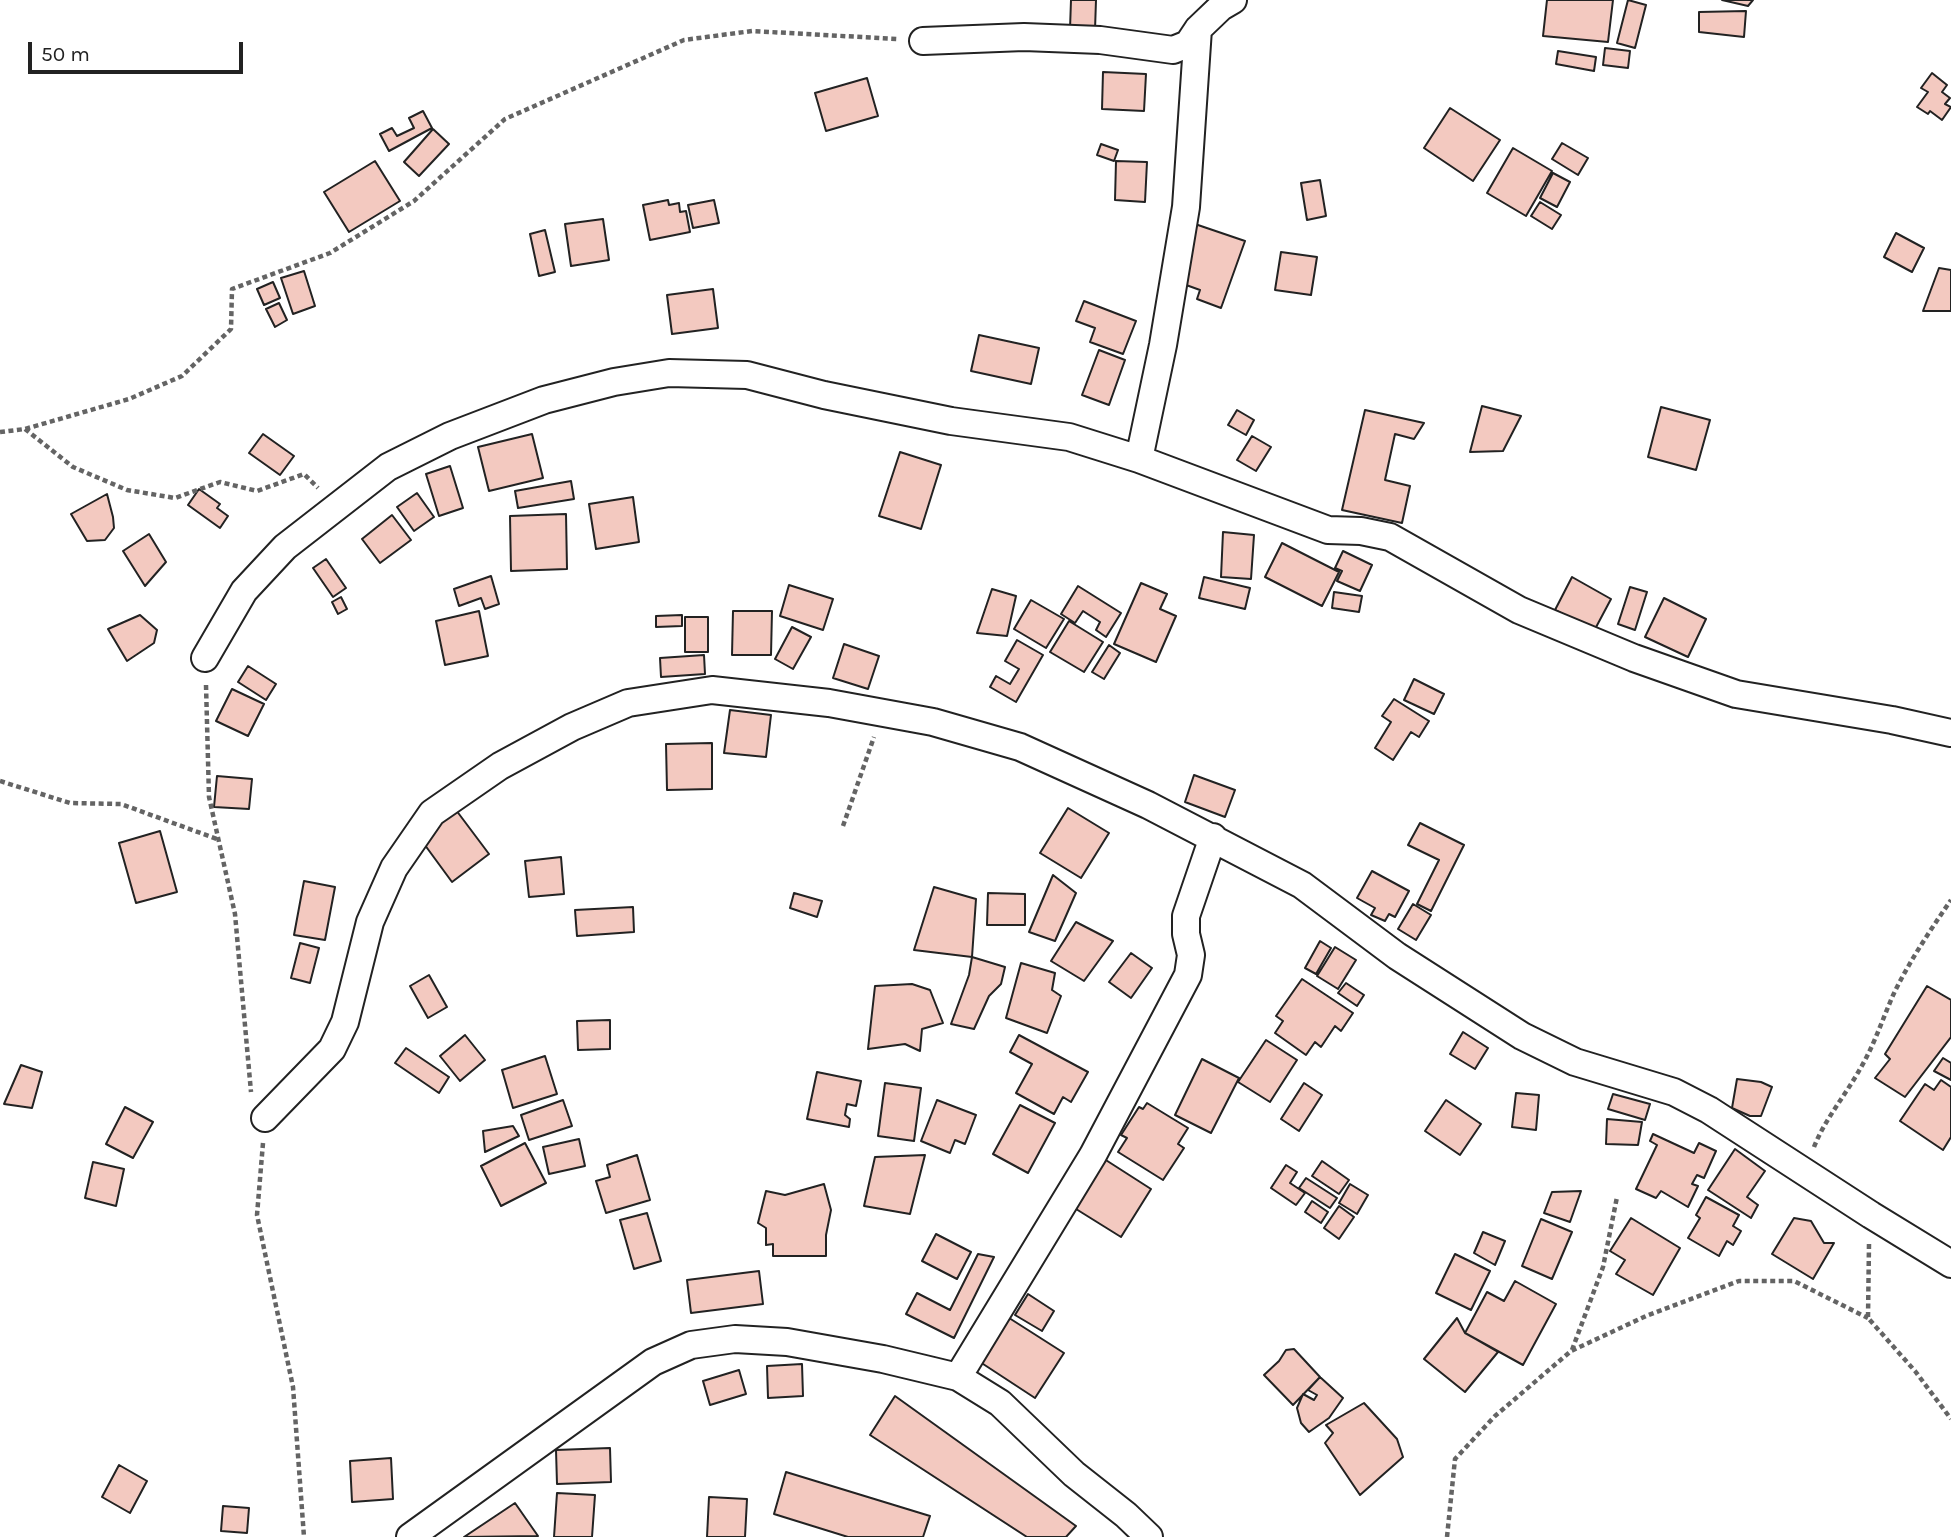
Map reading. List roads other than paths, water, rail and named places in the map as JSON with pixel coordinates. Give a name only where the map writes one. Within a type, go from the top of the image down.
[{"type":"street","points":[[923,41],[1024,37],[1100,40],[1173,50],[1188,44],[1221,7],[1233,0]]},
{"type":"street","points":[[1139,459],[1163,345],[1185,207],[1198,30]]},
{"type":"street","points":[[205,658],[244,591],[285,547],[388,467],[450,436],[544,400],[614,382],[668,373],[747,375],[824,396],[951,422],[1069,437],[1139,459],[1328,530],[1361,531],[1390,537],[1519,610],[1634,658],[1736,694],[1892,720],[1951,733]]},
{"type":"street","points":[[265,1118],[332,1049],[345,1022],[370,922],[394,868],[432,813],[500,766],[572,727],[628,703],[712,690],[884,712],[933,722],[1020,747],[1213,837],[1302,885],[1397,956],[1522,1036],[1575,1062],[1674,1093],[1709,1110],[1871,1216],[1951,1264]]},
{"type":"street","points":[[958,1377],[1093,1155],[1188,975],[1191,955],[1186,934],[1186,916],[1213,837]]},
{"type":"street","points":[[410,1537],[653,1362],[691,1345],[735,1339],[787,1342],[883,1359],[958,1377],[1000,1403],[1074,1474],[1149,1537]]}]
